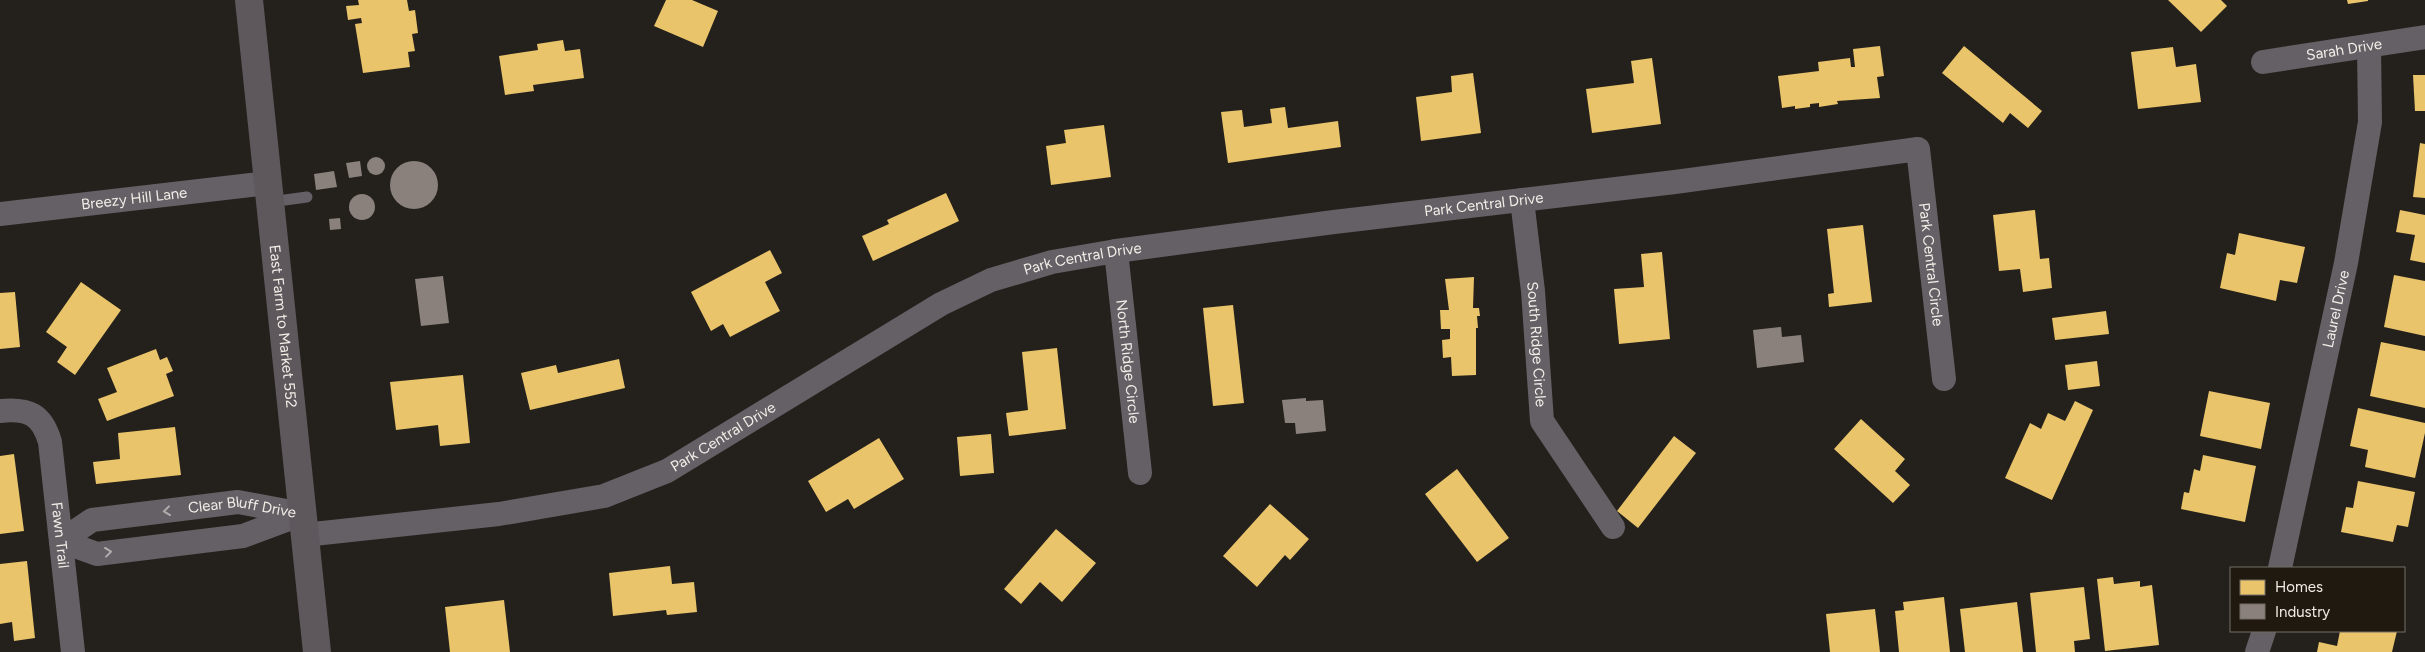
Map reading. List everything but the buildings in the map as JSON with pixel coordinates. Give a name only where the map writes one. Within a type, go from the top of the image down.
[{"type":"main road","name":"East Farm to Market 552","points":[[249,0],[317,652]]},
{"type":"street","name":"Sarah Drive","points":[[2263,62],[2425,37]]},
{"type":"street","name":"Laurel Drive","points":[[2280,567],[2346,263],[2369,131],[2368,46]]},
{"type":"street","name":"Park Central Drive","points":[[303,524],[499,514],[604,496],[667,470],[949,300],[991,280],[1052,262],[1116,251],[1918,149]]},
{"type":"street","name":"Park Central Circle","points":[[1918,149],[1944,379]]},
{"type":"street","name":"Breezy Hill Lane","points":[[0,214],[269,192]]},
{"type":"street","name":"South Ridge Circle","points":[[1522,200],[1533,291],[1542,421],[1613,527]]},
{"type":"street","name":"North Ridge Circle","points":[[1116,251],[1140,473]]},
{"type":"street","name":"Fawn Trail","points":[[0,411],[17,409],[29,412],[39,420],[46,430],[50,442],[73,652]]},
{"type":"street","name":"Clear Bluff Drive","points":[[61,541],[92,520],[238,502],[303,524]]},
{"type":"street","name":"Clear Bluff Drive","points":[[61,541],[97,554],[243,536],[303,524]]},
{"type":"street","points":[[2257,652],[2264,632]]},
{"type":"lane","points":[[269,192],[307,197]]}]
